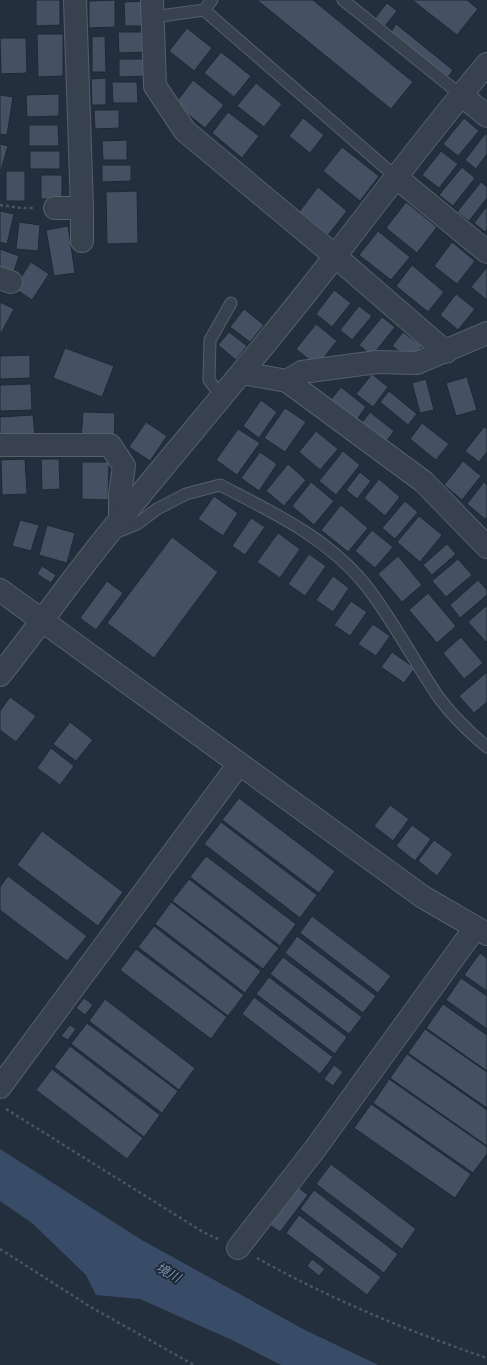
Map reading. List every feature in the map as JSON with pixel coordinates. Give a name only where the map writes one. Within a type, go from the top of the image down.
[{"type":"street","points":[[75,0],[82,241]]},
{"type":"street","points":[[153,8],[155,86],[185,131],[335,256],[446,352]]},
{"type":"street","points":[[0,675],[106,538],[221,396],[242,373],[487,64]]},
{"type":"street","points":[[461,95],[487,116]]},
{"type":"street","points":[[396,177],[487,252]]},
{"type":"street","points":[[55,208],[82,208]]},
{"type":"street","points":[[287,381],[302,372],[377,362],[417,363],[446,352],[487,333]]},
{"type":"street","points":[[242,373],[287,381],[424,482],[487,547]]},
{"type":"street","points":[[0,444],[110,445],[124,466],[120,494],[120,521]]},
{"type":"street","points":[[0,590],[423,897],[481,931],[238,1248]]},
{"type":"street","points":[[0,1088],[239,764]]},
{"type":"lane","points":[[204,10],[212,0]]},
{"type":"lane","points":[[343,0],[461,95]]},
{"type":"lane","points":[[153,8],[204,10],[396,177]]},
{"type":"lane","points":[[221,396],[209,380],[210,340],[231,303]]},
{"type":"lane","points":[[106,538],[137,524],[157,509],[186,494],[220,485],[294,523],[332,550],[363,582],[387,613],[438,696],[467,731],[487,747]]},
{"type":"path","points":[[0,205],[21,208],[55,208]]},
{"type":"path","points":[[0,1249],[89,1306],[194,1365]]},
{"type":"water","name":"境川","points":[[0,1149],[140,1239],[301,1328],[378,1365],[281,1365],[232,1340],[140,1299],[96,1295],[86,1275],[32,1223],[0,1201]]},
{"type":"building","points":[[36,0],[60,0],[60,25],[36,26]]},
{"type":"building","points":[[115,0],[115,27],[89,28],[89,1]]},
{"type":"building","points":[[257,0],[313,0],[413,82],[391,109]]},
{"type":"building","points":[[412,0],[467,0],[478,9],[457,35]]},
{"type":"building","points":[[147,1],[147,26],[125,26],[124,2]]},
{"type":"building","points":[[387,3],[397,11],[385,26],[375,18]]},
{"type":"building","points":[[396,24],[453,70],[448,77],[391,32]]},
{"type":"building","points":[[187,28],[212,48],[194,71],[169,51]]},
{"type":"building","points":[[118,32],[146,32],[147,52],[119,53]]},
{"type":"building","points":[[37,34],[63,34],[63,76],[38,77]]},
{"type":"building","points":[[105,36],[106,72],[92,72],[92,37]]},
{"type":"building","points":[[0,38],[26,38],[27,73],[1,74]]},
{"type":"building","points":[[221,52],[251,76],[234,97],[204,73]]},
{"type":"building","points":[[119,59],[146,59],[146,76],[119,77]]},
{"type":"building","points":[[106,78],[106,105],[92,105],[91,79]]},
{"type":"building","points":[[193,80],[224,105],[205,128],[175,104]]},
{"type":"building","points":[[112,82],[137,82],[138,103],[113,103]]},
{"type":"building","points":[[256,83],[282,104],[264,127],[237,106]]},
{"type":"building","points":[[59,94],[59,116],[27,117],[26,95]]},
{"type":"building","points":[[0,95],[13,97],[7,135],[0,134]]},
{"type":"building","points":[[94,110],[119,110],[119,128],[95,129]]},
{"type":"building","points":[[228,112],[259,136],[242,158],[212,133]]},
{"type":"building","points":[[303,118],[324,135],[310,153],[289,136]]},
{"type":"building","points":[[464,118],[479,131],[458,156],[443,144]]},
{"type":"building","points":[[29,125],[58,125],[59,146],[29,146]]},
{"type":"building","points":[[485,134],[487,135],[487,154],[476,169],[465,160]]},
{"type":"building","points":[[127,140],[127,160],[103,160],[102,141]]},
{"type":"building","points":[[0,144],[8,146],[1,170],[0,170]]},
{"type":"building","points":[[342,147],[379,176],[360,201],[323,171]]},
{"type":"building","points":[[30,151],[60,151],[60,169],[30,169]]},
{"type":"building","points":[[441,151],[458,164],[439,188],[422,175]]},
{"type":"building","points":[[102,165],[131,165],[131,181],[102,182]]},
{"type":"building","points":[[462,167],[475,178],[453,206],[439,195]]},
{"type":"building","points":[[6,171],[25,171],[25,201],[6,201]]},
{"type":"building","points":[[41,175],[62,175],[62,199],[41,199]]},
{"type":"building","points":[[481,182],[487,187],[487,198],[469,221],[457,212]]},
{"type":"building","points":[[318,187],[347,211],[328,235],[299,212]]},
{"type":"building","points":[[137,191],[138,243],[107,244],[106,192]]},
{"type":"building","points":[[406,202],[437,227],[417,253],[386,228]]},
{"type":"building","points":[[487,206],[487,229],[485,232],[474,223]]},
{"type":"building","points":[[0,211],[14,214],[7,244],[0,242]]},
{"type":"building","points":[[19,222],[40,225],[38,251],[16,249]]},
{"type":"building","points":[[68,226],[75,273],[54,276],[46,230]]},
{"type":"building","points":[[378,231],[410,257],[391,280],[359,255]]},
{"type":"building","points":[[452,242],[475,261],[457,284],[434,266]]},
{"type":"building","points":[[0,249],[19,256],[13,274],[0,270]]},
{"type":"building","points":[[31,262],[49,274],[32,300],[14,288]]},
{"type":"building","points":[[412,265],[444,292],[428,312],[396,286]]},
{"type":"building","points":[[487,267],[487,300],[471,287]]},
{"type":"building","points":[[334,290],[351,303],[332,327],[316,314]]},
{"type":"building","points":[[456,294],[475,309],[458,330],[440,315]]},
{"type":"building","points":[[0,302],[14,309],[1,333],[0,333]]},
{"type":"building","points":[[359,306],[372,316],[352,340],[340,330]]},
{"type":"building","points":[[244,309],[264,325],[250,342],[230,327]]},
{"type":"building","points":[[382,317],[395,327],[372,356],[359,345]]},
{"type":"building","points":[[316,324],[337,341],[317,366],[296,349]]},
{"type":"building","points":[[229,332],[247,346],[236,360],[218,345]]},
{"type":"building","points":[[403,332],[422,346],[411,360],[392,346]]},
{"type":"building","points":[[65,348],[114,366],[102,397],[53,378]]},
{"type":"building","points":[[30,355],[30,378],[0,379],[0,356]]},
{"type":"building","points":[[372,374],[388,387],[373,407],[356,394]]},
{"type":"building","points":[[467,377],[477,410],[456,416],[446,383]]},
{"type":"building","points":[[426,379],[434,410],[420,413],[412,383]]},
{"type":"building","points":[[31,384],[32,410],[0,411],[0,385]]},
{"type":"building","points":[[341,387],[366,407],[355,422],[329,402]]},
{"type":"building","points":[[389,391],[417,414],[408,425],[380,402]]},
{"type":"building","points":[[261,400],[277,412],[259,438],[243,426]]},
{"type":"building","points":[[285,408],[306,422],[285,452],[264,438]]},
{"type":"building","points":[[83,412],[115,413],[114,441],[81,439]]},
{"type":"building","points":[[370,412],[394,431],[385,443],[361,424]]},
{"type":"building","points":[[33,415],[35,436],[0,439],[0,417]]},
{"type":"building","points":[[146,422],[167,436],[150,461],[129,447]]},
{"type":"building","points":[[422,423],[449,444],[436,460],[410,439]]},
{"type":"building","points":[[484,427],[487,429],[487,452],[479,462],[465,451]]},
{"type":"building","points":[[238,429],[260,443],[237,475],[216,460]]},
{"type":"building","points":[[316,431],[338,449],[320,470],[299,452]]},
{"type":"building","points":[[343,451],[360,465],[336,495],[319,481]]},
{"type":"building","points":[[260,452],[277,464],[259,491],[241,478]]},
{"type":"building","points":[[25,459],[27,494],[2,495],[1,460]]},
{"type":"building","points":[[41,459],[59,459],[60,489],[42,490]]},
{"type":"building","points":[[463,461],[481,476],[462,500],[444,485]]},
{"type":"building","points":[[82,462],[109,462],[108,500],[82,499]]},
{"type":"building","points":[[288,464],[306,480],[284,506],[266,491]]},
{"type":"building","points":[[360,472],[371,481],[357,499],[346,490]]},
{"type":"building","points":[[379,479],[400,497],[385,516],[364,498]]},
{"type":"building","points":[[311,482],[334,501],[314,525],[292,506]]},
{"type":"building","points":[[484,482],[487,485],[487,517],[485,519],[467,504]]},
{"type":"building","points":[[214,496],[238,513],[223,536],[198,519]]},
{"type":"building","points":[[405,501],[418,512],[395,539],[382,528]]},
{"type":"building","points":[[341,505],[368,528],[348,552],[321,530]]},
{"type":"building","points":[[419,516],[442,535],[420,562],[397,542]]},
{"type":"building","points":[[251,518],[265,527],[245,555],[232,546]]},
{"type":"building","points":[[20,520],[39,525],[31,551],[12,546]]},
{"type":"building","points":[[47,525],[75,533],[67,563],[39,555]]},
{"type":"building","points":[[372,530],[393,547],[375,568],[355,551]]},
{"type":"building","points":[[278,533],[300,549],[280,578],[257,562]]},
{"type":"building","points":[[172,537],[218,572],[154,658],[107,623]]},
{"type":"building","points":[[447,544],[456,554],[432,575],[423,565]]},
{"type":"building","points":[[309,554],[326,566],[305,596],[288,584]]},
{"type":"building","points":[[398,556],[422,585],[402,602],[378,574]]},
{"type":"building","points":[[458,559],[472,575],[446,597],[432,581]]},
{"type":"building","points":[[42,566],[56,575],[51,583],[37,574]]},
{"type":"building","points":[[333,576],[349,588],[333,612],[316,600]]},
{"type":"building","points":[[478,580],[487,590],[487,595],[460,618],[450,605]]},
{"type":"building","points":[[107,581],[123,593],[96,630],[80,618]]},
{"type":"building","points":[[428,593],[456,626],[437,643],[409,610]]},
{"type":"building","points":[[351,601],[367,612],[350,636],[334,625]]},
{"type":"building","points":[[487,605],[487,641],[486,642],[468,622]]},
{"type":"building","points":[[373,624],[390,636],[376,656],[358,644]]},
{"type":"building","points":[[461,637],[483,663],[464,679],[443,653]]},
{"type":"building","points":[[392,652],[415,668],[404,683],[381,667]]},
{"type":"building","points":[[487,672],[487,702],[474,713],[459,696]]},
{"type":"building","points":[[10,697],[36,716],[16,742],[0,730],[0,711]]},
{"type":"building","points":[[70,722],[93,740],[76,761],[53,744]]},
{"type":"building","points":[[51,748],[74,766],[60,785],[37,768]]},
{"type":"building","points":[[239,798],[335,871],[319,893],[222,820]]},
{"type":"building","points":[[390,805],[409,819],[393,841],[374,826]]},
{"type":"building","points":[[221,822],[317,895],[300,918],[204,844]]},
{"type":"building","points":[[412,825],[431,839],[415,861],[396,846]]},
{"type":"building","points":[[42,831],[123,892],[98,926],[17,865]]},
{"type":"building","points":[[434,840],[453,854],[437,876],[418,861]]},
{"type":"building","points":[[206,856],[296,924],[280,946],[190,877]]},
{"type":"building","points":[[8,876],[87,936],[67,961],[0,910],[0,887]]},
{"type":"building","points":[[189,879],[279,948],[263,969],[172,901]]},
{"type":"building","points":[[171,902],[261,971],[245,993],[155,924]]},
{"type":"building","points":[[312,916],[391,976],[378,993],[300,933]]},
{"type":"building","points":[[154,926],[244,995],[228,1016],[138,947]]},
{"type":"building","points":[[297,936],[376,996],[363,1013],[285,953]]},
{"type":"building","points":[[136,949],[227,1017],[211,1039],[120,970]]},
{"type":"building","points":[[480,953],[487,958],[487,991],[464,975]]},
{"type":"building","points":[[283,957],[362,1017],[349,1034],[270,974]]},
{"type":"building","points":[[269,977],[347,1037],[335,1054],[256,994]]},
{"type":"building","points":[[461,978],[487,996],[487,1029],[446,1000]]},
{"type":"building","points":[[254,997],[333,1057],[320,1074],[242,1014]]},
{"type":"building","points":[[84,998],[93,1005],[85,1015],[76,1008]]},
{"type":"building","points":[[105,999],[195,1068],[179,1090],[89,1021]]},
{"type":"building","points":[[443,1004],[487,1035],[487,1071],[426,1028]]},
{"type":"building","points":[[87,1023],[178,1091],[162,1113],[71,1044]]},
{"type":"building","points":[[70,1025],[76,1029],[68,1040],[61,1036]]},
{"type":"building","points":[[425,1029],[487,1072],[487,1108],[408,1053]]},
{"type":"building","points":[[70,1046],[160,1115],[144,1137],[54,1067]]},
{"type":"building","points":[[407,1054],[487,1110],[487,1146],[390,1078]]},
{"type":"building","points":[[334,1065],[343,1072],[333,1086],[324,1079]]},
{"type":"building","points":[[52,1069],[143,1138],[127,1159],[36,1090]]},
{"type":"building","points":[[389,1079],[487,1147],[487,1154],[473,1173],[373,1103]]},
{"type":"building","points":[[371,1104],[471,1174],[455,1198],[354,1128]]},
{"type":"building","points":[[331,1164],[416,1229],[402,1249],[316,1184]]},
{"type":"building","points":[[298,1187],[308,1195],[280,1232],[270,1225]]},
{"type":"building","points":[[314,1190],[398,1254],[384,1273],[300,1209]]},
{"type":"building","points":[[299,1215],[381,1277],[367,1295],[286,1233]]},
{"type":"building","points":[[312,1259],[325,1269],[319,1276],[307,1266]]}]
